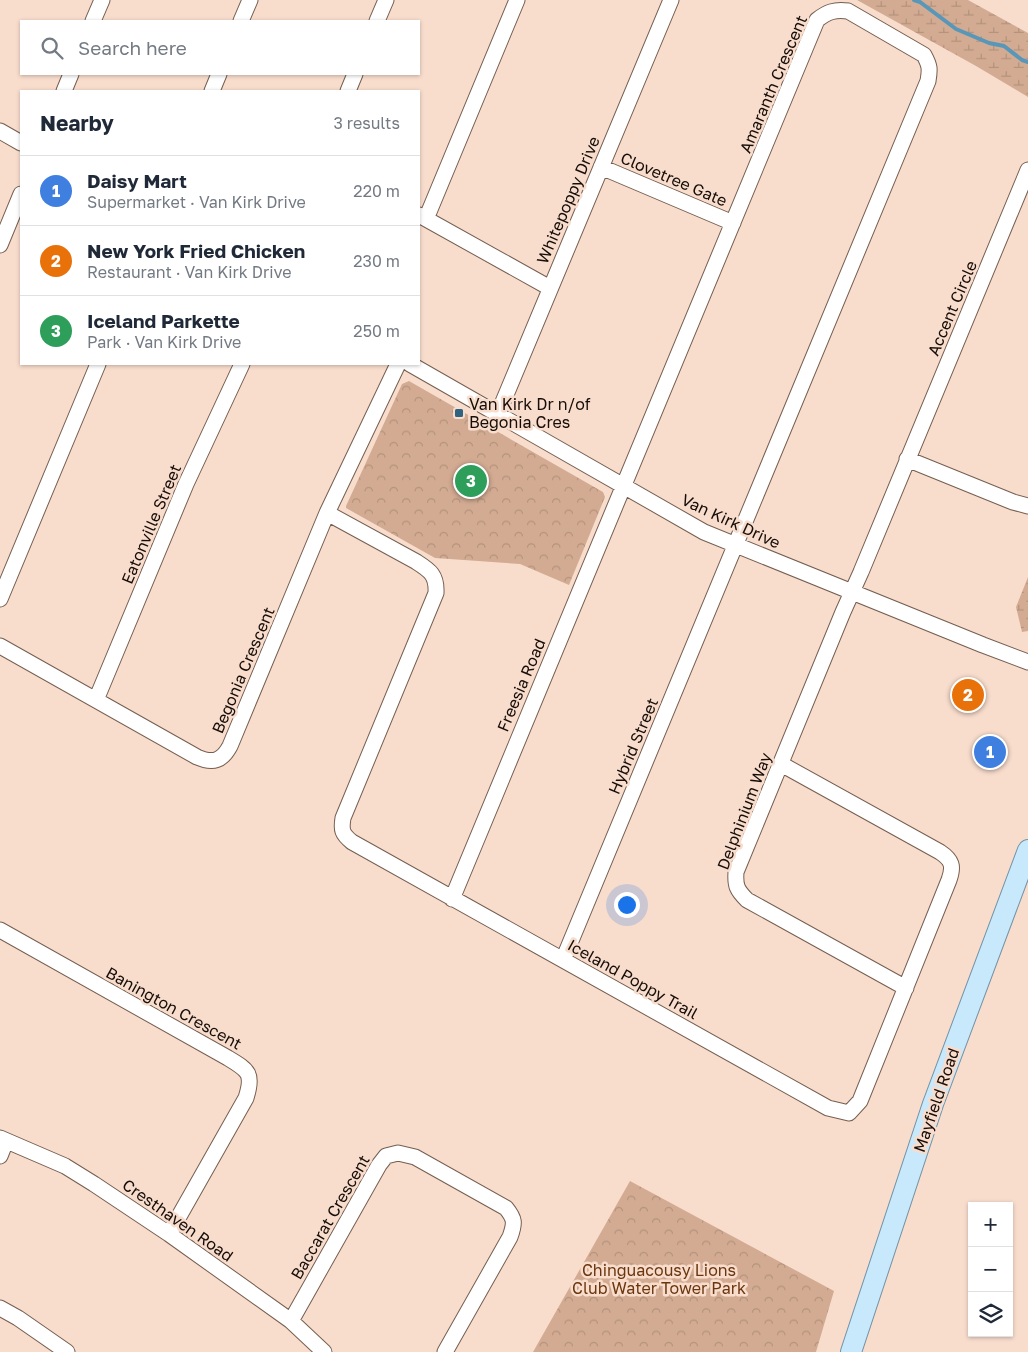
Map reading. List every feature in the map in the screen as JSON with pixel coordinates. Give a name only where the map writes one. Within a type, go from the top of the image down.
[{"type":"main road","name":"Mayfield Road","points":[[851,1352],[933,1104],[1028,850]]},
{"type":"street","points":[[93,20],[102,0]]},
{"type":"street","points":[[241,20],[250,0]]},
{"type":"street","points":[[377,20],[386,0]]},
{"type":"street","points":[[517,0],[422,217],[550,288]]},
{"type":"street","name":"Whitepoppy Drive","points":[[498,414],[671,0]]},
{"type":"street","name":"Amaranth Crescent","points":[[624,486],[818,20],[826,13],[840,10],[848,12],[924,55],[930,70],[924,92],[735,545]]},
{"type":"street","points":[[64,90],[72,75]]},
{"type":"street","points":[[212,90],[219,75]]},
{"type":"street","points":[[348,90],[355,75]]},
{"type":"street","points":[[0,131],[20,141]]},
{"type":"street","name":"Clovetree Gate","points":[[601,167],[733,223]]},
{"type":"street","name":"Accent Circle","points":[[852,592],[1028,170]]},
{"type":"street","points":[[0,245],[20,196]]},
{"type":"street","points":[[0,599],[98,365]]},
{"type":"street","name":"Eatonville Street","points":[[96,700],[186,484],[242,365]]},
{"type":"street","name":"Begonia Crescent","points":[[0,646],[202,759],[215,761],[221,758],[230,746],[327,513],[398,365]]},
{"type":"street","name":"Van Kirk Drive","points":[[412,365],[704,532],[1028,662]]},
{"type":"street","points":[[908,459],[1013,502],[1028,506]]},
{"type":"street","name":"Freesia Road","points":[[452,899],[624,486]]},
{"type":"street","name":"Iceland Poppy Trail","points":[[327,513],[428,570],[434,576],[436,583],[436,593],[343,818],[342,827],[346,837],[452,899],[828,1108],[849,1113],[860,1101],[951,875],[952,865],[946,856],[940,852],[781,764]]},
{"type":"street","name":"Hybrid Street","points":[[563,960],[735,545]]},
{"type":"street","name":"Delphinium Way","points":[[852,592],[736,872],[735,882],[738,891],[747,900],[906,988]]},
{"type":"street","name":"Banington Crescent","points":[[0,930],[244,1067],[249,1075],[250,1085],[246,1098],[169,1234]]},
{"type":"street","points":[[0,1156],[3,1140]]},
{"type":"street","name":"Cresthaven Road","points":[[3,1140],[65,1166],[94,1184],[169,1234],[291,1321],[324,1352]]},
{"type":"street","name":"Baccarat Crescent","points":[[291,1321],[379,1165],[386,1156],[398,1153],[423,1161],[506,1208],[512,1215],[514,1224],[510,1237],[445,1352]]},
{"type":"street","points":[[0,1308],[18,1318],[66,1352]]},
{"type":"green space","points":[[857,0],[968,0],[1028,33],[1028,97],[976,66]]},
{"type":"green space","points":[[409,381],[603,492],[605,497],[569,585],[520,564],[435,558],[346,508],[402,384]]},
{"type":"green space","points":[[1028,577],[1028,631],[1022,632],[1016,607]]},
{"type":"green space","name":"Chinguacousy Lions Club Water Tower Park","points":[[630,1181],[834,1291],[816,1352],[533,1352]]},
{"type":"waterway","points":[[914,0],[920,2],[956,29],[989,43],[1004,46],[1022,60],[1028,62]]},
{"type":"place","name":"Van Kirk Dr n/of Begonia Cres","points":[[459,413]]},
{"type":"place","name":"Iceland Parkette","points":[[471,481]]},
{"type":"place","name":"New York Fried Chicken","points":[[968,695]]},
{"type":"place","name":"Daisy Mart","points":[[990,752]]}]
